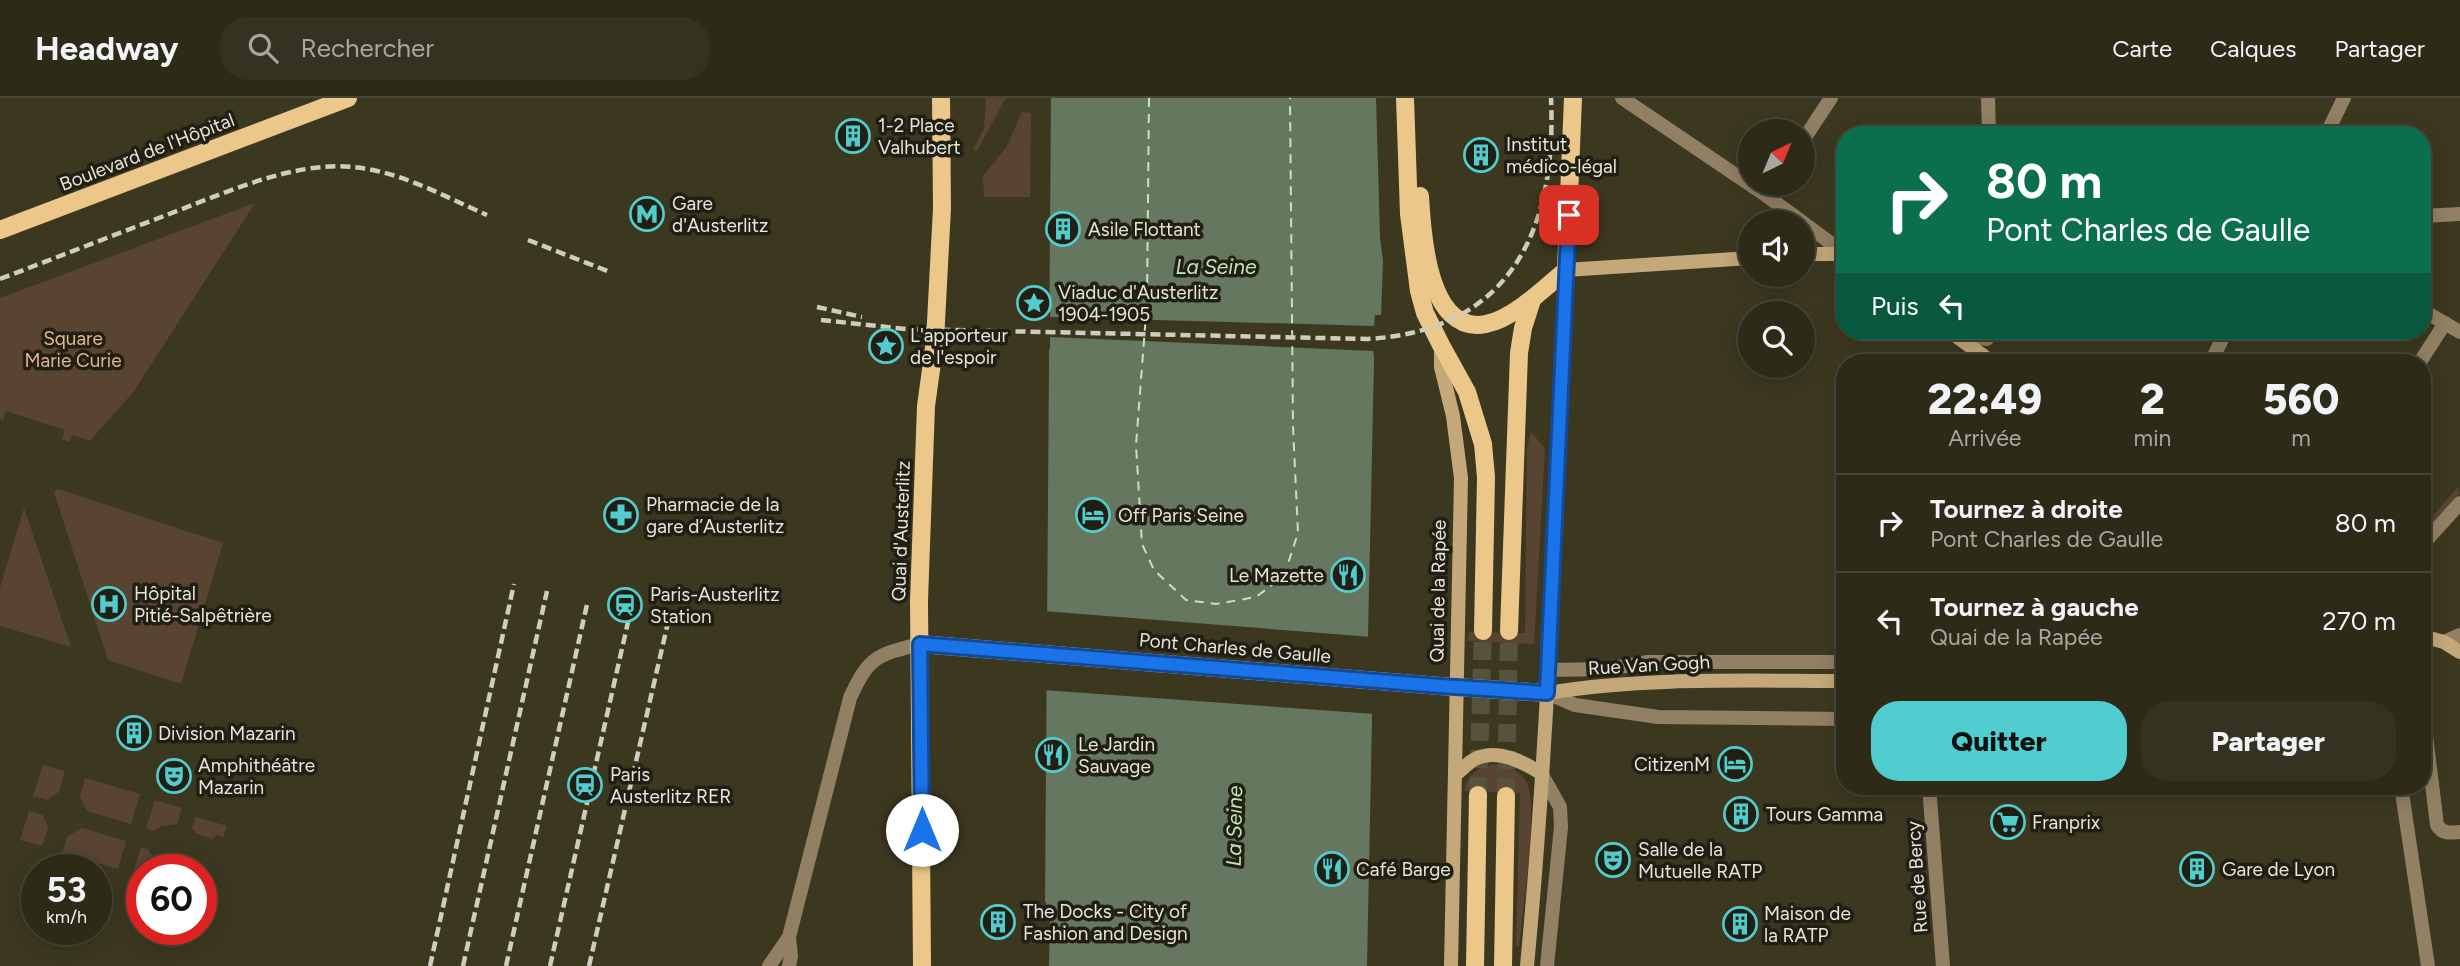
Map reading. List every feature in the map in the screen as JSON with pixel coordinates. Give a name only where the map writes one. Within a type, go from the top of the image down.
[{"type":"main road","name":"Boulevard de l'Hôpital","points":[[0,230],[323,103],[348,98]]},
{"type":"main road","name":"Quai d'Austerlitz","points":[[922,966],[919,601],[926,405],[935,341],[942,208],[941,98]]},
{"type":"main road","points":[[1527,966],[1538,855],[1547,693],[1573,98]]},
{"type":"main road","points":[[1405,99],[1418,144],[1421,211],[1430,274],[1444,305],[1460,321],[1484,325],[1532,300],[1566,270],[1738,259]]},
{"type":"main road","name":"Quai de la Rapée","points":[[1405,99],[1412,251],[1419,291],[1425,313],[1467,392],[1483,444],[1486,477],[1483,631]]},
{"type":"main road","points":[[1815,254],[1836,253]]},
{"type":"main road","points":[[1509,631],[1519,353],[1532,300]]},
{"type":"main road","points":[[1961,340],[1978,354]]},
{"type":"main road","name":"Quai de la Rapée","points":[[1441,345],[1441,368],[1453,416],[1461,478],[1451,966]]},
{"type":"main road","points":[[2431,638],[2444,642],[2460,652]]},
{"type":"main road","name":"Pont Charles de Gaulle","points":[[920,644],[1547,693]]},
{"type":"main road","name":"Rue Van Gogh","points":[[1547,693],[1649,681],[1836,681]]},
{"type":"main road","points":[[1455,775],[1476,758],[1492,754],[1526,763],[1541,773]]},
{"type":"main road","points":[[1475,966],[1478,796]]},
{"type":"main road","points":[[1503,966],[1506,796]]},
{"type":"street","points":[[1622,98],[1738,170]]},
{"type":"street","points":[[1815,122],[1831,98]]},
{"type":"street","points":[[1988,98],[1989,126]]},
{"type":"street","points":[[2330,126],[2344,98]]},
{"type":"street","points":[[1778,196],[1836,246]]},
{"type":"street","points":[[2431,216],[2460,214]]},
{"type":"street","points":[[2431,315],[2460,332]]},
{"type":"street","points":[[2425,354],[2445,323]]},
{"type":"street","points":[[2431,535],[2460,503]]},
{"type":"street","points":[[2444,642],[2460,635]]},
{"type":"street","points":[[769,966],[789,937],[850,698],[862,671],[884,654],[920,644]]},
{"type":"street","name":"Rue Van Gogh","points":[[1548,670],[1608,669],[1648,662],[1836,662]]},
{"type":"street","name":"Rue Van Gogh","points":[[1547,693],[1575,705],[1658,718],[1836,719]]},
{"type":"street","points":[[1541,773],[1560,807],[1561,827],[1547,966]]},
{"type":"street","points":[[2431,776],[2439,829],[2447,833],[2460,832]]},
{"type":"street","name":"Rue de Bercy","points":[[1930,795],[1943,966]]},
{"type":"street","points":[[2402,795],[2428,966]]},
{"type":"street","points":[[789,937],[789,966]]},
{"type":"green space","points":[[986,98],[1006,98],[977,151],[973,149],[984,129]]},
{"type":"green space","points":[[1022,112],[1031,113],[1030,197],[984,197],[983,176],[1006,148]]},
{"type":"green space","name":"Square Marie Curie","points":[[255,203],[134,391],[90,441],[72,435],[70,442],[62,439],[65,430],[6,411],[3,420],[0,419],[0,298]]},
{"type":"green space","points":[[1531,432],[1545,448],[1534,644],[1468,641],[1469,632],[1525,633],[1527,449]]},
{"type":"green space","points":[[2458,487],[2460,493],[2431,526],[2431,518]]},
{"type":"green space","points":[[58,489],[223,543],[181,684],[108,660],[54,492]]},
{"type":"green space","points":[[24,508],[71,647],[0,626],[0,588]]},
{"type":"green space","points":[[1495,764],[1509,767],[1521,775],[1527,783],[1530,796],[1531,837],[1519,946],[1516,946],[1520,793],[1464,791],[1475,772]]},
{"type":"green space","points":[[43,765],[65,771],[59,792],[47,800],[33,796]]},
{"type":"green space","points":[[85,778],[140,794],[131,824],[87,811],[80,797]]},
{"type":"green space","points":[[155,800],[182,808],[177,824],[161,826],[153,831],[146,829]]},
{"type":"green space","points":[[29,811],[43,815],[48,828],[42,846],[20,840]]},
{"type":"green space","points":[[196,817],[227,826],[223,837],[217,835],[212,839],[195,833],[192,829]]},
{"type":"green space","points":[[82,828],[126,841],[118,869],[112,867],[112,854],[62,853],[68,836]]},
{"type":"green space","points":[[141,847],[148,849],[151,854],[139,854]]},
{"type":"water","name":"La Seine","points":[[1051,98],[1376,98],[1383,261],[1381,315],[1375,315],[1368,636],[1372,720],[1367,966],[1049,966],[1050,913],[1045,901]]},
{"type":"pier","points":[[1046,308],[1050,308],[1050,317],[1374,326],[1375,315],[1384,315],[1378,318],[1379,361],[1375,361],[1373,351],[1050,337],[1050,349],[1045,349]]},
{"type":"pier","points":[[1043,611],[1372,637],[1375,714],[1043,690]]},
{"type":"ferry route","points":[[1149,98],[1147,301],[1136,445],[1142,544],[1154,570],[1186,600],[1216,604],[1256,597],[1284,576],[1298,533],[1293,427],[1290,98]]},
{"type":"tunnel","points":[[1478,795],[1483,631]]},
{"type":"tunnel","points":[[1506,796],[1509,631]]},
{"type":"railway","points":[[821,320],[906,329],[1367,339],[1416,332],[1457,316],[1490,294],[1515,265],[1533,230],[1545,190],[1551,146],[1551,98]]},
{"type":"railway","points":[[0,279],[256,181],[305,169],[370,169],[421,185],[487,215]]},
{"type":"railway","points":[[528,240],[610,272]]},
{"type":"railway","points":[[817,307],[862,317]]},
{"type":"railway","points":[[430,966],[514,584]]},
{"type":"railway","points":[[463,966],[547,591]]},
{"type":"railway","points":[[506,966],[588,600]]},
{"type":"railway","points":[[550,966],[631,609]]},
{"type":"railway","points":[[589,966],[669,618]]},
{"type":"place","name":"1-2 Place Valhubert","points":[[853,136]]},
{"type":"place","name":"Institut médico-légal","points":[[1481,155]]},
{"type":"place","name":"Gare d'Austerlitz","points":[[647,214]]},
{"type":"place","name":"Asile Flottant","points":[[1063,229]]},
{"type":"place","name":"Viaduc d'Austerlitz 1904-1905","points":[[1034,303]]},
{"type":"place","name":"L'apporteur de l'espoir","points":[[886,346]]},
{"type":"place","name":"Pharmacie de la gare d’Austerlitz","points":[[621,515]]},
{"type":"place","name":"Off Paris Seine","points":[[1093,515]]},
{"type":"place","name":"Le Mazette","points":[[1348,575]]},
{"type":"place","name":"Hôpital Pitié-Salpêtrière","points":[[109,604]]},
{"type":"place","name":"Paris-Austerlitz Station","points":[[625,605]]},
{"type":"place","name":"Division Mazarin","points":[[134,733]]},
{"type":"place","name":"Le Jardin Sauvage","points":[[1053,755]]},
{"type":"place","name":"CitizenM","points":[[1735,764]]},
{"type":"place","name":"Amphithéâtre Mazarin","points":[[174,776]]},
{"type":"place","name":"Paris Austerlitz RER","points":[[585,785]]},
{"type":"place","name":"Tours Gamma","points":[[1741,814]]},
{"type":"place","name":"Franprix","points":[[2008,822]]},
{"type":"place","name":"Salle de la Mutuelle RATP","points":[[1613,860]]},
{"type":"place","name":"Café Barge","points":[[1332,869]]},
{"type":"place","name":"Gare de Lyon","points":[[2197,869]]},
{"type":"place","name":"The Docks - City of Fashion and Design","points":[[998,922]]},
{"type":"place","name":"Maison de la RATP","points":[[1740,924]]},
{"type":"route","points":[[922,830],[920,644],[1547,693],[1569,215]]}]
